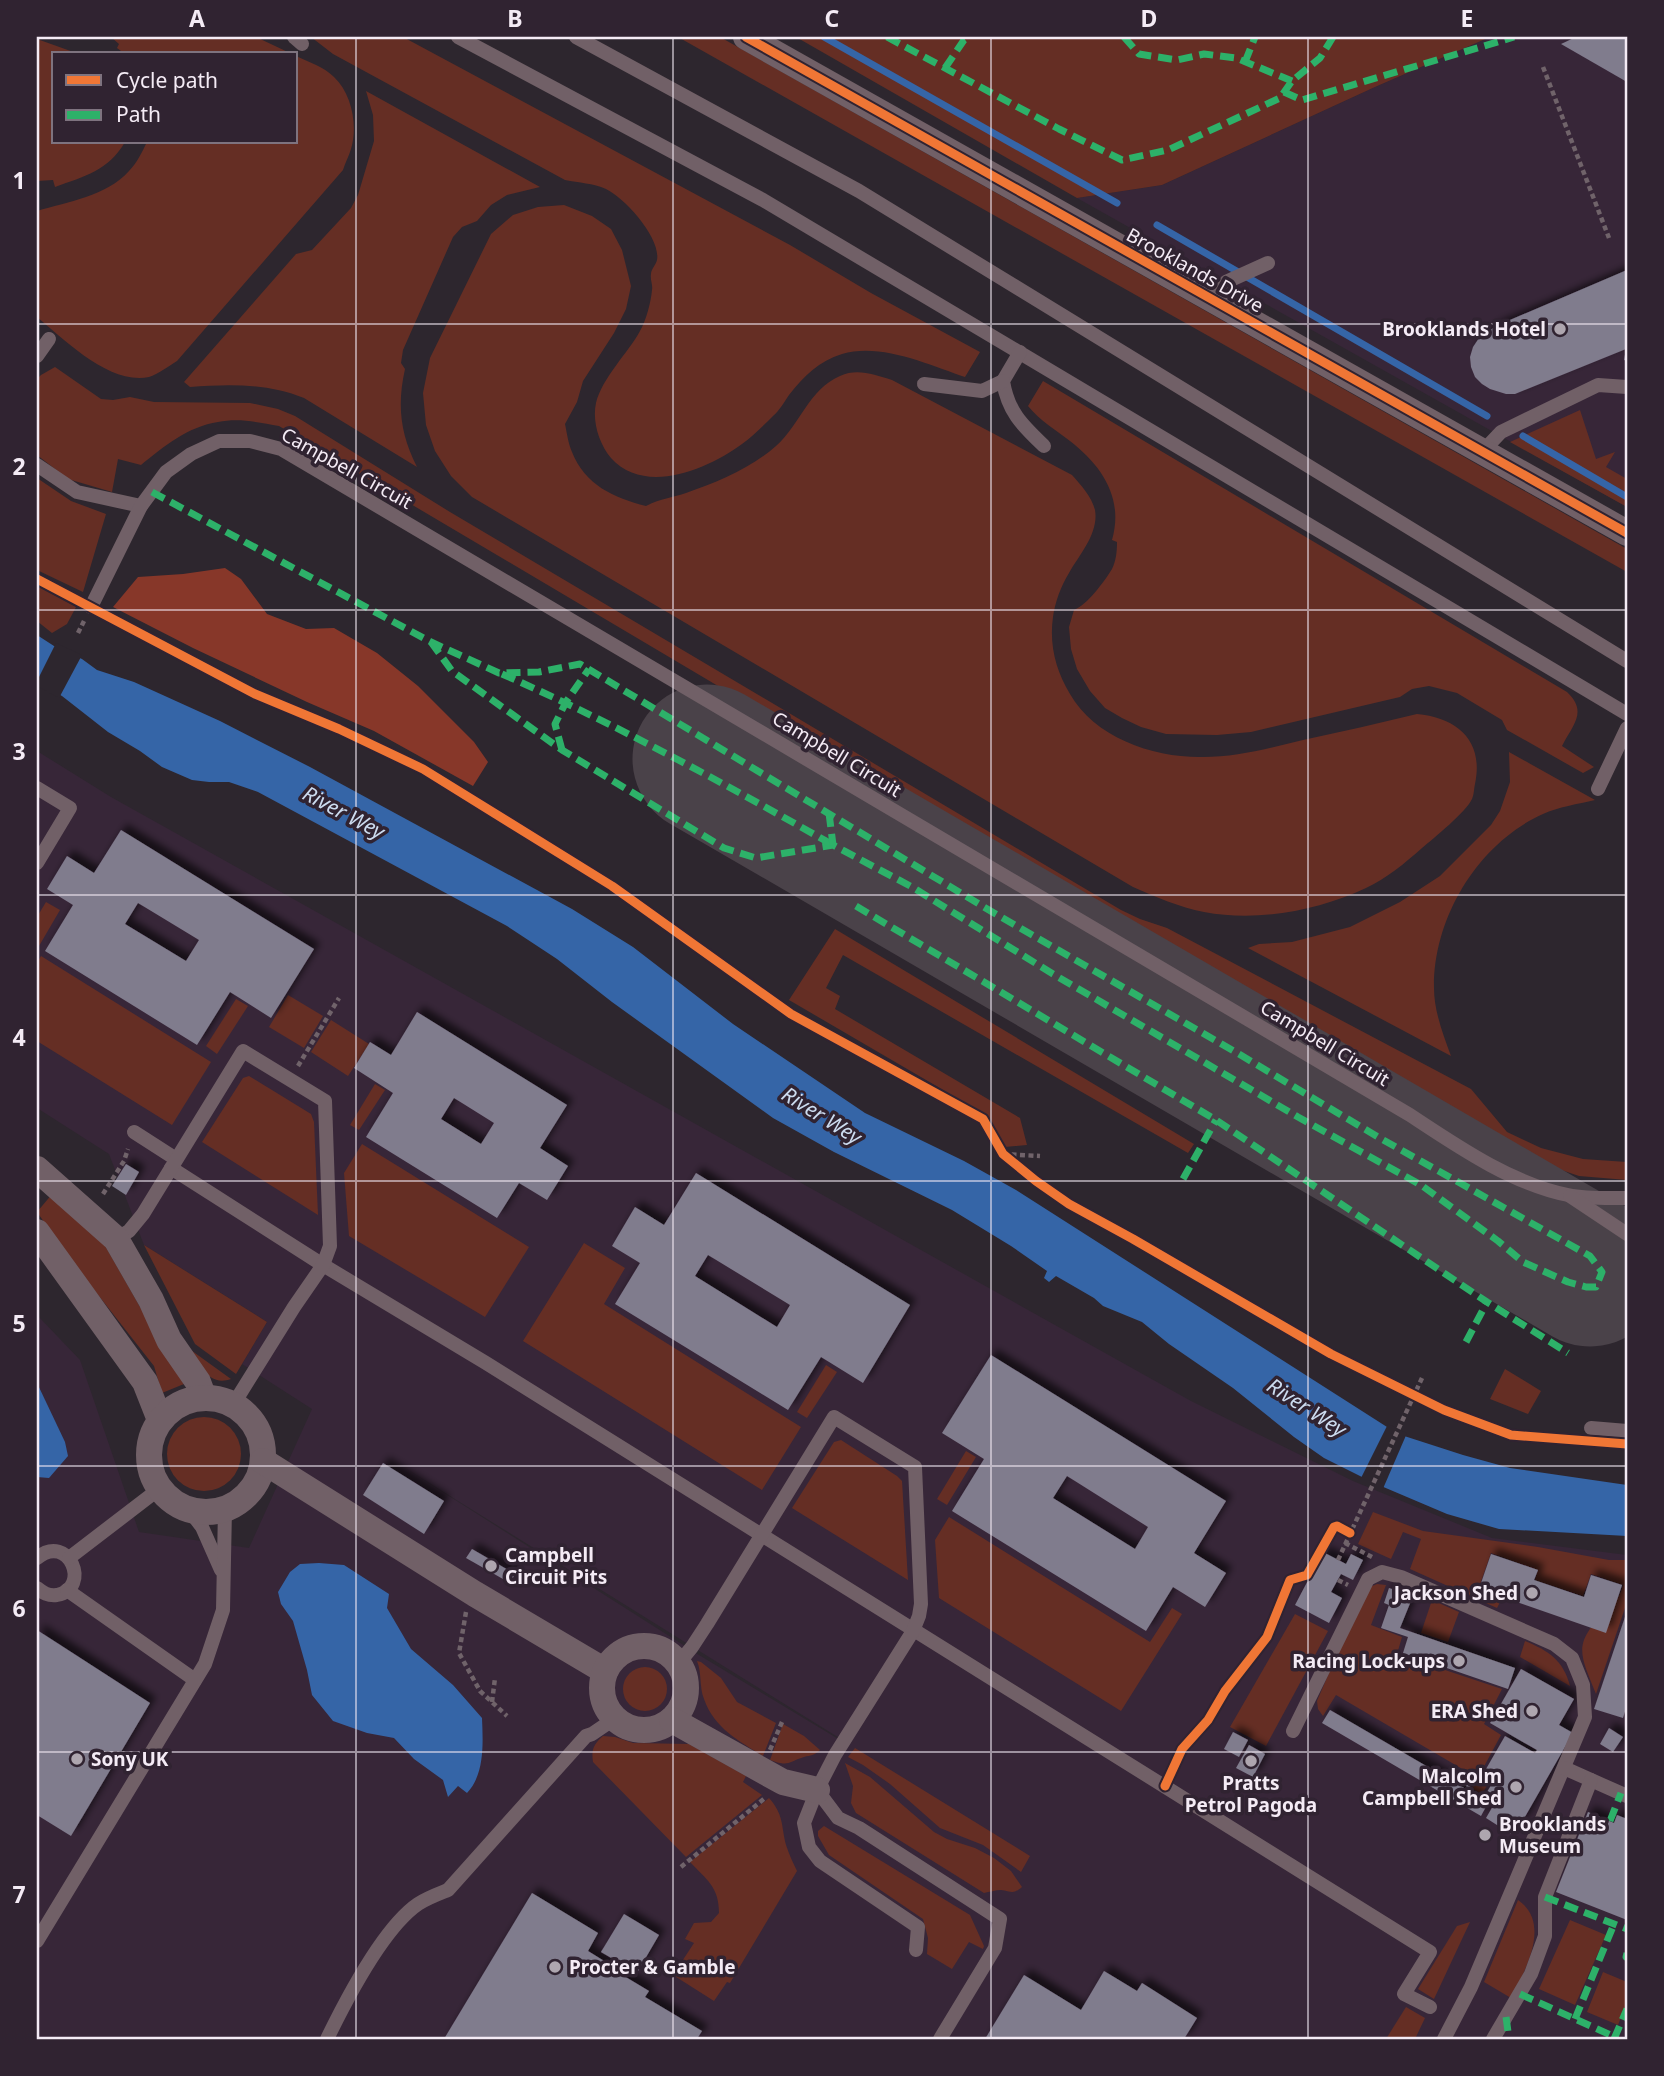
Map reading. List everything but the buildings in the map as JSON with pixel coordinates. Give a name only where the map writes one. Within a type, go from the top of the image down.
[{"type":"street","name":"Brooklands Drive","points":[[746,37],[1220,291],[1492,442],[1627,533]]},
{"type":"street","points":[[41,1181],[116,1239],[151,1300],[169,1339],[198,1382],[204,1398]]},
{"type":"street","points":[[37,1232],[145,1382],[160,1420]]},
{"type":"street","points":[[204,1398],[219,1399],[244,1412],[259,1434],[263,1461],[251,1490],[239,1502],[207,1513],[189,1510],[172,1502],[159,1489],[151,1473],[148,1455],[151,1437],[160,1420],[187,1401],[204,1398]]},
{"type":"street","points":[[263,1461],[475,1594],[605,1671]]},
{"type":"street","points":[[636,1646],[663,1650],[678,1664],[686,1682],[681,1709],[672,1720],[661,1727],[636,1730],[624,1726],[606,1709],[602,1697],[605,1671],[612,1660],[623,1651],[636,1646]]},
{"type":"street","points":[[672,1720],[783,1783],[817,1790]]},
{"type":"lane","points":[[457,37],[763,200],[1627,714]]},
{"type":"lane","points":[[576,37],[859,191],[1627,661]]},
{"type":"lane","points":[[1220,291],[1268,263]]},
{"type":"lane","points":[[37,356],[50,339]]},
{"type":"lane","points":[[924,384],[982,391],[1003,382],[1020,352]]},
{"type":"lane","points":[[1003,382],[1006,400],[1020,424],[1044,446]]},
{"type":"lane","points":[[1492,442],[1525,419],[1598,385],[1627,387]]},
{"type":"lane","name":"Campbell Circuit","points":[[91,607],[141,506],[166,472],[191,454],[219,441],[250,441],[281,449],[1398,1108],[1465,1151],[1527,1182],[1568,1195],[1627,1198]]},
{"type":"lane","points":[[37,465],[77,492],[141,506]]},
{"type":"lane","points":[[1598,789],[1627,728]]},
{"type":"lane","points":[[37,788],[71,808],[37,863]]},
{"type":"lane","points":[[116,1239],[129,1231],[143,1214],[243,1051],[325,1101],[330,1246],[323,1265],[233,1405]]},
{"type":"lane","points":[[133,1137],[323,1265],[486,1363],[1430,1952],[1404,1994],[1430,2007]]},
{"type":"lane","points":[[1568,1195],[1627,1234]]},
{"type":"lane","points":[[678,1664],[701,1634],[834,1417],[915,1467],[921,1604],[919,1616],[913,1630],[835,1755],[804,1823],[809,1847],[820,1861],[918,1927],[916,1950]]},
{"type":"lane","points":[[1591,1428],[1627,1431]]},
{"type":"lane","points":[[69,1558],[159,1489]]},
{"type":"lane","points":[[37,1941],[205,1664],[223,1609],[225,1509]]},
{"type":"lane","points":[[189,1510],[202,1527],[223,1574]]},
{"type":"lane","points":[[37,1558],[50,1551],[64,1554],[69,1558],[75,1572],[72,1585],[67,1590],[53,1595],[37,1588]]},
{"type":"lane","points":[[1293,1731],[1368,1579],[1382,1572],[1401,1577],[1554,1644],[1572,1658],[1583,1685],[1585,1717],[1471,1987],[1444,2039]]},
{"type":"lane","points":[[67,1590],[195,1680]]},
{"type":"lane","points":[[327,2039],[360,1976],[399,1920],[419,1903],[448,1890],[586,1736],[614,1719]]},
{"type":"lane","points":[[1563,1768],[1627,1796]]},
{"type":"lane","points":[[1493,2039],[1531,1974],[1545,1936],[1545,1896],[1591,1780]]},
{"type":"lane","points":[[817,1790],[838,1818],[859,1828],[1000,1919],[995,1948],[940,2039]]},
{"type":"path","points":[[1543,67],[1609,238]]},
{"type":"path","points":[[290,1079],[339,998]]},
{"type":"path","points":[[103,1194],[124,1161],[133,1137]]},
{"type":"path","points":[[1001,1150],[1040,1156]]},
{"type":"path","points":[[1001,1150],[1020,1168]]},
{"type":"path","points":[[1338,1560],[1422,1378]]},
{"type":"path","points":[[1402,1391],[1424,1402]]},
{"type":"path","points":[[1165,1786],[1182,1749],[1208,1720],[1225,1692],[1267,1637],[1290,1580],[1307,1575],[1334,1527],[1337,1525],[1350,1533]]},
{"type":"path","points":[[475,1594],[465,1614],[459,1653],[480,1691],[507,1716]]},
{"type":"path","points":[[492,1703],[495,1678]]},
{"type":"path","points":[[766,1757],[782,1722]]},
{"type":"path","points":[[681,1867],[768,1795]]},
{"type":"shaded area","points":[[111,37],[256,37],[288,52],[122,52],[117,48],[119,44]]},
{"type":"shaded area","points":[[311,37],[403,37],[790,245],[980,352],[965,377],[905,356],[872,351],[842,354],[812,370],[758,431],[712,462],[677,475],[658,477],[625,469],[611,458],[603,446],[596,425],[595,410],[604,384],[640,331],[649,306],[651,272],[657,260],[657,251],[648,230],[623,201],[606,189],[565,180],[333,54]]},
{"type":"shaded area","points":[[678,37],[720,37],[1627,549],[1627,572]]},
{"type":"shaded area","points":[[796,37],[1490,37],[1162,185],[1077,198]]},
{"type":"shaded area","points":[[1490,37],[1627,37],[1627,507],[1077,198],[1162,185]]},
{"type":"shaded area","points":[[37,39],[73,52],[52,52],[52,144],[124,144],[111,160],[86,176],[55,187],[53,180],[37,181]]},
{"type":"shaded area","points":[[298,57],[330,73],[345,92],[352,111],[353,140],[343,170],[177,361],[149,377],[134,378],[103,368],[37,317],[37,211],[110,187],[132,168],[146,144],[298,144]]},
{"type":"shaded area","points":[[366,91],[540,187],[507,195],[491,205],[477,221],[462,227],[453,237],[403,350],[401,363],[405,369],[401,395],[402,419],[417,467],[304,398],[262,387],[190,387],[184,382],[296,254],[312,250],[351,208],[358,195],[374,141],[373,115]]},
{"type":"shaded area","points":[[564,205],[592,216],[611,229],[622,250],[631,286],[626,309],[583,381],[577,402],[565,424],[578,463],[602,488],[623,499],[646,506],[698,489],[745,468],[776,446],[812,398],[829,382],[853,373],[866,373],[892,380],[1072,475],[1089,496],[1095,510],[1094,527],[1059,594],[1053,617],[1052,638],[1057,667],[1065,685],[1094,723],[1110,734],[1146,749],[1165,754],[1203,757],[1253,751],[1417,714],[1432,716],[1465,734],[1476,755],[1477,769],[1473,796],[1469,804],[1449,825],[1395,870],[1347,896],[1307,908],[1266,915],[1224,915],[1186,907],[1133,887],[472,497],[451,476],[435,451],[426,425],[423,393],[430,358],[491,234],[513,215],[538,207]]},
{"type":"shaded area","points":[[55,367],[101,399],[130,397],[154,402],[250,403],[295,416],[450,512],[1121,910],[1167,928],[1471,1089],[1507,1132],[1541,1148],[1583,1159],[1627,1162],[1627,1180],[1579,1176],[1500,1149],[279,426],[241,420],[207,424],[167,445],[141,465],[118,459],[112,492],[68,479],[37,455],[37,379]]},
{"type":"shaded area","points":[[1043,381],[1567,692],[1578,712],[1562,746],[1594,767],[1583,773],[1507,730],[1502,720],[1457,693],[1429,686],[1412,689],[1400,697],[1251,732],[1217,735],[1166,734],[1141,727],[1105,708],[1090,691],[1077,669],[1071,649],[1069,627],[1074,610],[1095,593],[1113,566],[1117,546],[1117,542],[1112,540],[1115,510],[1108,484],[1092,461],[1028,406]]},
{"type":"shaded area","points":[[1580,410],[1596,459],[1615,452],[1606,467],[1627,479],[1627,507],[1510,442]]},
{"type":"shaded area","points":[[37,478],[71,501],[106,514],[83,592],[37,570]]},
{"type":"shaded area","points":[[225,568],[241,579],[267,614],[306,629],[334,628],[377,653],[418,686],[474,742],[488,762],[473,786],[374,731],[193,648],[113,607],[138,577]]},
{"type":"shaded area","points":[[37,586],[76,607],[67,624],[52,633],[37,621]]},
{"type":"shaded area","points":[[37,751],[111,797],[1191,1401],[1353,1481],[1492,1538],[1627,1555],[1627,2039],[37,2039],[37,1315],[80,1360],[139,1532],[249,1548],[312,1409],[242,1364],[267,1322],[144,1245],[109,1154],[37,1108]],"holes":[[[405,1468],[841,1739],[699,1655]]]},
{"type":"shaded area","points":[[1509,752],[1595,800],[1543,814],[1520,827],[1498,844],[1464,886],[1441,935],[1434,988],[1440,1022],[1451,1056],[1248,948],[1259,944],[1292,942],[1350,927],[1400,902],[1440,876],[1491,825],[1500,811],[1510,782]]},
{"type":"shaded area","points":[[46,902],[60,910],[39,946],[37,917]]},
{"type":"shaded area","points":[[835,929],[1194,1144],[1188,1153],[843,955],[826,988],[840,996],[835,1009],[1020,1118],[1027,1145],[1005,1147],[986,1115],[789,1000]]},
{"type":"shaded area","points":[[41,956],[211,1062],[172,1125],[37,1041],[37,963]]},
{"type":"shaded area","points":[[288,995],[323,1016],[304,1048],[269,1027]]},
{"type":"shaded area","points":[[236,999],[248,1006],[217,1054],[206,1046]]},
{"type":"shaded area","points":[[331,1020],[369,1044],[348,1076],[311,1052]]},
{"type":"shaded area","points":[[249,1076],[311,1114],[314,1122],[318,1215],[202,1142],[243,1078]]},
{"type":"shaded area","points":[[375,1084],[385,1090],[359,1130],[350,1125]]},
{"type":"shaded area","points":[[362,1144],[529,1247],[485,1317],[349,1236],[344,1173]]},
{"type":"shaded area","points":[[53,1193],[103,1242],[184,1384],[162,1393],[154,1366],[73,1263],[37,1212]]},
{"type":"shaded area","points":[[584,1243],[625,1268],[604,1304],[801,1427],[762,1490],[523,1341]]},
{"type":"shaded area","points":[[144,1245],[267,1322],[236,1374],[195,1344]]},
{"type":"shaded area","points":[[188,1348],[231,1379],[223,1381],[210,1377]]},
{"type":"shaded area","points":[[826,1365],[837,1372],[807,1418],[797,1412]]},
{"type":"shaded area","points":[[1505,1369],[1541,1391],[1528,1414],[1490,1399]]},
{"type":"shaded area","points":[[204,1417],[218,1420],[230,1428],[238,1440],[241,1454],[238,1468],[230,1480],[218,1488],[204,1491],[190,1488],[178,1480],[170,1468],[167,1454],[170,1440],[178,1428],[190,1420]]},
{"type":"shaded area","points":[[841,1440],[902,1481],[908,1580],[792,1508],[834,1442]]},
{"type":"shaded area","points":[[966,1451],[976,1457],[947,1505],[937,1499]]},
{"type":"shaded area","points":[[1373,1512],[1423,1531],[1609,1560],[1627,1560],[1627,1602],[1596,1694],[1583,1659],[1584,1641],[1595,1622],[1617,1599],[1623,1585],[1591,1574],[1583,1596],[1535,1580],[1538,1570],[1491,1553],[1478,1590],[1502,1598],[1497,1608],[1410,1569],[1421,1539],[1403,1532],[1391,1559],[1358,1544]]},
{"type":"shaded area","points":[[949,1517],[1150,1642],[1172,1608],[1182,1614],[1121,1711],[939,1598],[935,1540]]},
{"type":"shaded area","points":[[1377,1584],[1386,1585],[1371,1625],[1402,1637],[1397,1654],[1502,1689],[1484,1724],[1501,1735],[1481,1772],[1491,1779],[1482,1794],[1471,1788],[1476,1777],[1336,1695],[1323,1716],[1318,1709],[1317,1701],[1365,1589]]},
{"type":"shaded area","points":[[1432,1600],[1459,1612],[1448,1642],[1421,1633]]},
{"type":"shaded area","points":[[1295,1614],[1328,1631],[1266,1746],[1230,1727]]},
{"type":"shaded area","points":[[1525,1641],[1559,1663],[1570,1686],[1520,1657]]},
{"type":"shaded area","points":[[697,1661],[721,1678],[737,1702],[776,1723],[763,1756],[728,1733],[714,1718],[702,1694]]},
{"type":"shaded area","points":[[645,1667],[654,1668],[661,1673],[666,1680],[666,1698],[661,1705],[654,1710],[645,1711],[636,1710],[629,1705],[624,1698],[623,1689],[624,1680],[629,1673],[636,1668]]},
{"type":"shaded area","points":[[783,1724],[804,1736],[820,1750],[788,1763],[770,1760]]},
{"type":"shaded area","points":[[603,1736],[633,1743],[689,1744],[746,1776],[743,1782],[762,1795],[686,1857],[593,1762],[594,1747]]},
{"type":"shaded area","points":[[855,1748],[1030,1856],[1021,1872],[983,1845],[940,1828],[890,1784],[848,1757]]},
{"type":"shaded area","points":[[845,1763],[870,1777],[934,1832],[994,1858],[1011,1871],[1022,1887],[1014,1892],[1001,1890],[984,1893],[856,1813],[851,1803],[853,1786]]},
{"type":"shaded area","points":[[769,1798],[780,1815],[786,1845],[797,1871],[730,1983],[727,1982],[714,2001],[673,1975],[694,1943],[685,1939],[694,1923],[711,1922],[719,1913],[714,1890],[690,1862]]},
{"type":"shaded area","points":[[824,1826],[970,1915],[983,1949],[969,1942],[952,1969],[927,1954],[928,1938],[923,1919],[829,1855],[818,1836],[818,1831]]},
{"type":"shaded area","points":[[1518,1900],[1528,1910],[1533,1921],[1534,1934],[1523,1975],[1511,1998],[1484,1982]]},
{"type":"shaded area","points":[[1570,1920],[1606,1935],[1575,2005],[1539,1989]]},
{"type":"shaded area","points":[[1470,1922],[1434,1999],[1418,1989],[1457,1926]]},
{"type":"shaded area","points":[[1603,1972],[1627,1982],[1627,2002],[1618,2025],[1587,2012]]},
{"type":"shaded area","points":[[1406,2007],[1425,2018],[1415,2039],[1386,2039]]},
{"type":"water","name":"River Wey","points":[[37,635],[97,670],[134,682],[220,721],[310,767],[572,909],[633,947],[733,1024],[865,1113],[964,1161],[1016,1190],[1398,1434],[1510,1468],[1627,1485],[1627,1536],[1499,1529],[1447,1514],[1324,1458],[1142,1322],[1103,1306],[1056,1276],[1049,1282],[1044,1278],[1047,1271],[952,1210],[834,1152],[773,1118],[557,959],[507,926],[258,792],[229,782],[192,780],[162,767],[108,732],[62,696],[37,682]]},
{"type":"water","points":[[37,1383],[65,1442],[68,1456],[49,1478],[37,1477]]},
{"type":"water","points":[[300,1564],[344,1565],[389,1594],[387,1608],[411,1649],[453,1685],[482,1718],[480,1768],[467,1793],[458,1786],[448,1797],[443,1780],[414,1759],[394,1738],[367,1733],[333,1721],[312,1695],[293,1621],[281,1604],[278,1592],[290,1572]]},
{"type":"pier","points":[[56,643],[82,655],[59,698],[37,686]]},
{"type":"pier","points":[[1388,1424],[1407,1433],[1382,1491],[1360,1480]]},
{"type":"waterway","points":[[824,37],[1117,203]]},
{"type":"waterway","points":[[1157,225],[1487,416]]},
{"type":"waterway","points":[[1523,436],[1627,497]]},
{"type":"runway","points":[[707,759],[1590,1272]]},
{"type":"marked path","points":[[887,37],[1122,160],[1168,150],[1280,98],[1292,81],[1320,58],[1333,37]]},
{"type":"marked path","points":[[945,68],[964,40],[969,37]]},
{"type":"marked path","points":[[1124,37],[1139,54],[1177,60],[1204,54],[1236,58],[1292,81]]},
{"type":"marked path","points":[[1245,62],[1255,37]]},
{"type":"marked path","points":[[1284,92],[1302,100],[1514,37]]},
{"type":"marked path","points":[[152,492],[431,642],[499,673],[539,672],[580,664],[994,913],[1378,1137],[1590,1256],[1602,1272],[1596,1287],[1568,1282],[1523,1262],[1421,1185],[1298,1117],[1053,974],[912,887],[833,845],[756,858],[724,848],[562,750],[452,671],[431,642]]},
{"type":"marked path","points":[[562,750],[555,724],[566,702],[589,669]]},
{"type":"marked path","points":[[502,674],[670,755],[833,845]]},
{"type":"marked path","points":[[829,813],[833,845]]},
{"type":"marked path","points":[[856,906],[1216,1120],[1487,1302],[1568,1353]]},
{"type":"marked path","points":[[1183,1179],[1216,1120]]},
{"type":"marked path","points":[[1466,1342],[1487,1302]]},
{"type":"marked path","points":[[1610,1821],[1621,1793]]},
{"type":"marked path","points":[[1545,1897],[1627,1929]]},
{"type":"marked path","points":[[1575,2019],[1614,1924]]},
{"type":"marked path","points":[[1627,1953],[1627,1958]]},
{"type":"marked path","points":[[1520,1994],[1615,2037]]},
{"type":"marked path","points":[[1614,2039],[1627,2009]]},
{"type":"marked path","points":[[1506,2017],[1509,2039]]},
{"type":"cycle path","points":[[746,37],[1627,533]]},
{"type":"cycle path","points":[[37,579],[255,694],[339,729],[423,769],[612,886],[791,1014],[983,1119],[1003,1154],[1069,1204],[1331,1354],[1444,1410],[1511,1435],[1627,1444]]},
{"type":"cycle path","points":[[1165,1786],[1182,1749],[1208,1720],[1225,1691],[1267,1637],[1290,1580],[1307,1575],[1334,1527],[1350,1533]]},
{"type":"place","name":"Brooklands Hotel","points":[[1560,329]]},
{"type":"place","name":"Campbell Circuit Pits","points":[[491,1566]]},
{"type":"place","name":"Jackson Shed","points":[[1532,1593]]},
{"type":"place","name":"Racing Lock-ups","points":[[1459,1661]]},
{"type":"place","name":"ERA Shed","points":[[1532,1711]]},
{"type":"place","name":"Sony UK","points":[[77,1759]]},
{"type":"place","name":"Pratts Petrol Pagoda","points":[[1251,1761]]},
{"type":"place","name":"Malcolm Campbell Shed","points":[[1516,1787]]},
{"type":"place","name":"Brooklands Museum","points":[[1485,1835]]},
{"type":"place","name":"Procter & Gamble","points":[[555,1967]]}]
